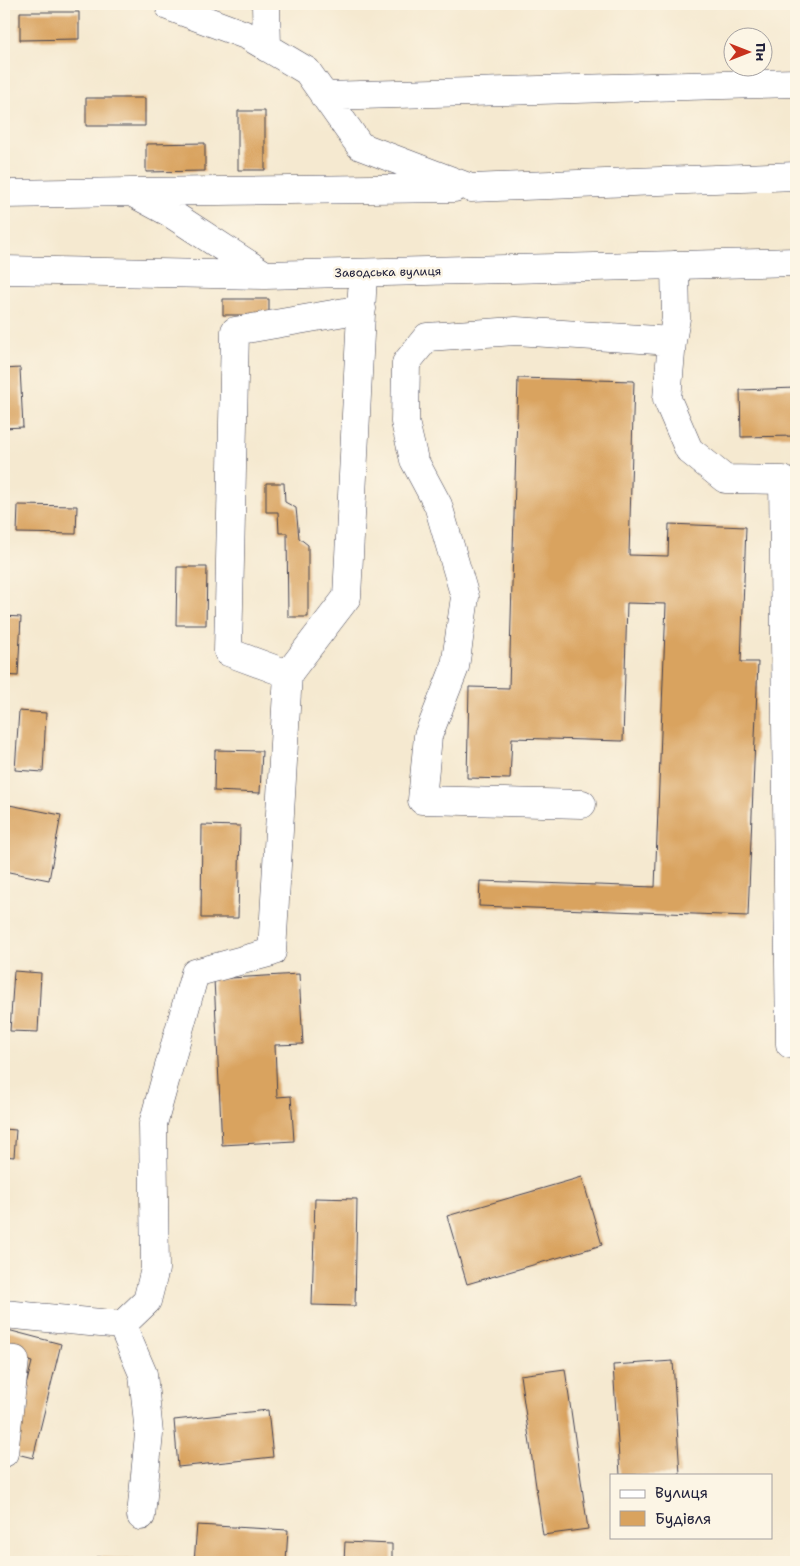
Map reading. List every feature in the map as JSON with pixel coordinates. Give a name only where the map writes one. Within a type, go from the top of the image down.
[{"type":"street","points":[[169,4],[170,7],[248,36],[307,71],[360,146],[471,188]]},
{"type":"street","points":[[266,4],[267,48]]},
{"type":"street","points":[[324,96],[796,82]]},
{"type":"street","points":[[4,194],[471,188],[796,176]]},
{"type":"street","points":[[130,192],[170,213],[264,275]]},
{"type":"street","name":"Заводська вулиця","points":[[4,270],[264,275],[796,262]]},
{"type":"street","points":[[675,265],[676,318],[667,399],[689,450],[725,479],[783,480],[790,1044],[796,1044]]},
{"type":"street","points":[[4,1314],[122,1325],[148,1301],[155,1269],[153,1124],[195,973],[272,952],[288,674],[347,597],[363,273]]},
{"type":"street","points":[[288,674],[228,652],[235,331],[362,309]]},
{"type":"street","points":[[582,804],[422,800],[428,736],[455,667],[465,597],[438,505],[414,460],[405,422],[406,363],[427,337],[516,331],[672,341]]},
{"type":"street","points":[[122,1325],[143,1374],[149,1434],[140,1516]]},
{"type":"street","points":[[4,1359],[15,1360],[4,1453]]},
{"type":"building","points":[[20,12],[79,12],[79,39],[20,40]]},
{"type":"building","points":[[86,98],[145,98],[145,126],[86,126]]},
{"type":"building","points":[[238,111],[265,111],[265,170],[238,170]]},
{"type":"building","points":[[205,143],[205,171],[146,172],[146,144]]},
{"type":"building","points":[[223,299],[269,299],[269,315],[223,315]]},
{"type":"building","points":[[20,368],[23,427],[4,428],[4,369]]},
{"type":"building","points":[[518,378],[634,381],[629,555],[668,556],[669,524],[746,527],[741,662],[758,662],[748,916],[479,906],[480,881],[655,887],[666,604],[627,603],[623,741],[512,738],[510,779],[467,778],[469,687],[509,688]]},
{"type":"building","points":[[796,388],[796,436],[741,437],[740,390]]},
{"type":"building","points":[[266,483],[284,483],[285,502],[296,508],[299,538],[308,545],[308,617],[288,617],[287,533],[279,533],[278,512],[266,512]]},
{"type":"building","points":[[18,505],[77,506],[76,534],[17,533]]},
{"type":"building","points":[[177,567],[207,567],[206,625],[176,625]]},
{"type":"building","points":[[4,616],[21,617],[18,676],[4,675]]},
{"type":"building","points":[[19,711],[46,713],[43,772],[15,770]]},
{"type":"building","points":[[215,750],[262,751],[260,793],[214,791]]},
{"type":"building","points":[[4,804],[61,815],[49,880],[4,871]]},
{"type":"building","points":[[202,825],[240,826],[238,918],[201,918]]},
{"type":"building","points":[[14,971],[41,973],[38,1032],[10,1031]]},
{"type":"building","points":[[299,974],[303,1044],[275,1045],[277,1097],[291,1096],[294,1141],[222,1145],[214,979]]},
{"type":"building","points":[[4,1129],[16,1130],[14,1157],[4,1156]]},
{"type":"building","points":[[582,1177],[602,1245],[467,1284],[447,1216]]},
{"type":"building","points":[[315,1198],[357,1199],[355,1306],[312,1305]]},
{"type":"building","points":[[4,1329],[61,1344],[33,1458],[9,1452],[32,1362],[4,1355]]},
{"type":"building","points":[[673,1361],[680,1474],[620,1474],[613,1365]]},
{"type":"building","points":[[565,1369],[588,1529],[543,1535],[520,1375]]},
{"type":"building","points":[[268,1410],[273,1457],[178,1467],[174,1420]]},
{"type":"building","points":[[197,1525],[288,1530],[286,1562],[262,1560],[262,1562],[194,1562]]},
{"type":"building","points":[[345,1542],[392,1544],[392,1562],[344,1562]]},
{"type":"building","points":[[97,1557],[170,1561],[170,1562],[96,1562]]}]
